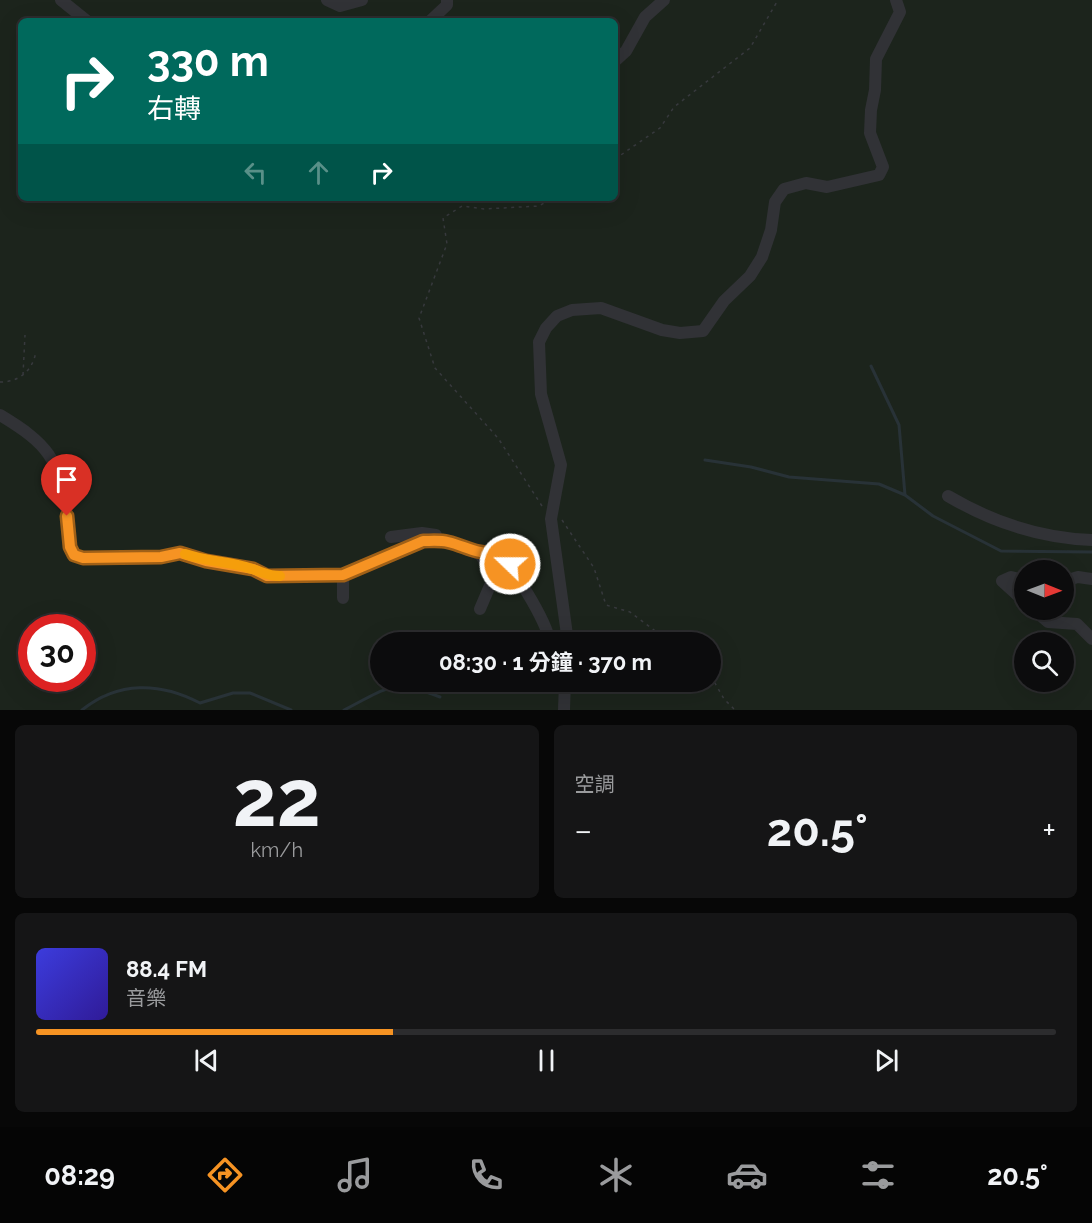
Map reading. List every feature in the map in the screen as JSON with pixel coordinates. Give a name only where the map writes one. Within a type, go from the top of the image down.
[{"type":"street","points":[[62,0],[83,18]]},
{"type":"street","points":[[327,0],[340,6],[362,0]]},
{"type":"street","points":[[433,18],[447,5],[447,0]]},
{"type":"street","points":[[618,58],[626,51],[645,17],[664,0]]},
{"type":"street","points":[[567,632],[551,519],[561,465],[541,394],[539,342],[546,328],[557,316],[572,310],[601,308],[662,330],[680,333],[703,331],[724,301],[750,276],[762,257],[771,230],[775,202],[784,189],[806,183],[827,187],[879,175],[883,167],[870,133],[871,110],[875,90],[876,59],[900,12],[896,0]]},
{"type":"street","points":[[0,415],[39,441],[56,465],[64,495],[70,547],[74,555],[83,558],[133,559],[180,553],[206,561],[253,569],[267,576],[343,575],[423,541],[447,542]]},
{"type":"street","points":[[948,496],[978,514],[1005,524],[1064,539],[1092,540]]},
{"type":"street","points":[[391,537],[429,533],[480,554],[495,553],[510,564],[542,616],[547,632]]},
{"type":"street","points":[[480,554],[494,576],[480,609]]},
{"type":"street","points":[[343,575],[343,598]]},
{"type":"street","points":[[1014,578],[1002,581],[1014,592]]},
{"type":"street","points":[[1074,578],[1092,579]]},
{"type":"street","points":[[1046,620],[1077,624],[1092,639]]},
{"type":"street","points":[[563,692],[564,710]]},
{"type":"path","points":[[618,157],[660,128],[674,107],[750,48],[778,0]]},
{"type":"path","points":[[548,201],[539,206],[484,209],[462,206],[443,218],[447,244],[419,318],[435,368],[498,438],[551,519]]},
{"type":"path","points":[[22,376],[24,335]]},
{"type":"path","points":[[0,382],[13,382],[22,376],[33,363],[36,351]]},
{"type":"path","points":[[553,506],[594,568],[606,605],[630,612],[656,632]]},
{"type":"path","points":[[721,692],[724,699],[735,710]]},
{"type":"shaded area","points":[[0,0],[1092,0],[1092,710],[0,710]]},
{"type":"waterway","points":[[871,366],[899,425],[905,495]]},
{"type":"waterway","points":[[705,460],[751,467],[789,477],[879,484],[905,495],[933,516],[1001,551],[1092,552]]},
{"type":"waterway","points":[[82,710],[110,694],[140,688],[170,691],[200,703],[233,693],[250,693],[291,710]]},
{"type":"waterway","points":[[344,710],[390,688],[410,688],[440,697]]},
{"type":"slow traffic","points":[[185,554],[206,561],[253,569],[267,576],[280,576]]},
{"type":"route","points":[[67,516],[70,547],[74,555],[83,558],[133,559],[180,553],[206,561],[253,569],[267,576],[343,575],[423,541],[429,541],[447,542],[480,554],[495,553],[510,564]]}]
